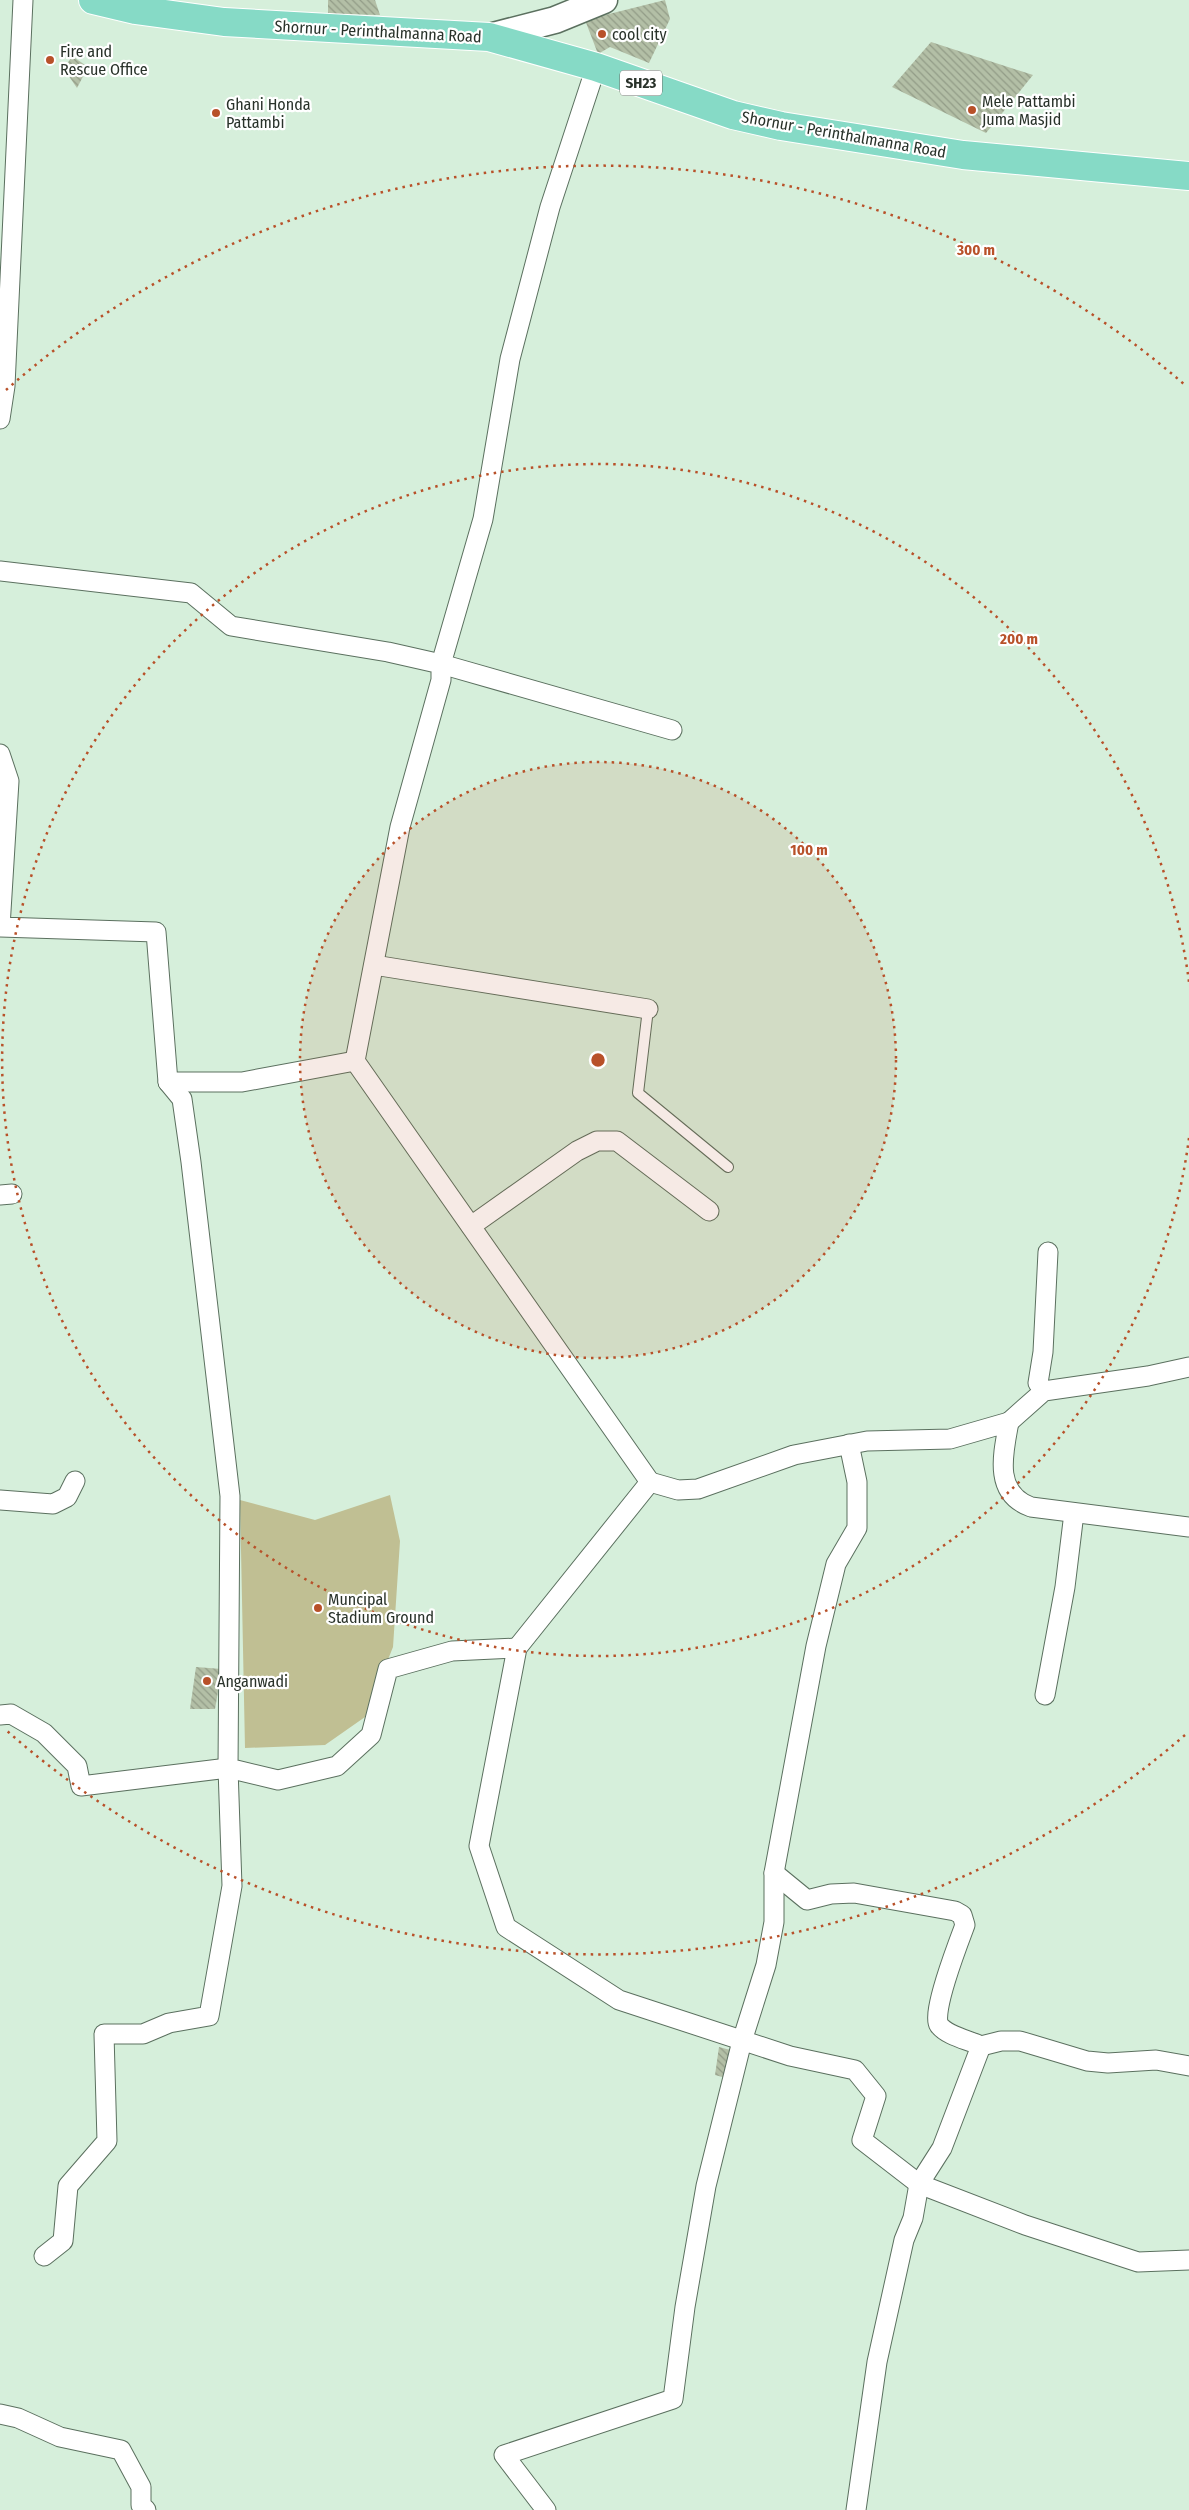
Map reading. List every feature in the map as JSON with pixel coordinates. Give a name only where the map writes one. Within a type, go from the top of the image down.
[{"type":"main road","name":"Shornur - Perinthalmanna Road","points":[[93,0],[135,5],[224,22],[489,37],[596,67],[732,115],[781,126],[964,155],[1189,176]]},
{"type":"main road","points":[[489,37],[555,20],[604,0]]},
{"type":"street","points":[[0,420],[5,386],[23,0]]},
{"type":"street","points":[[596,67],[550,207],[510,359],[483,519],[441,664],[441,680],[400,827],[355,1061],[650,1482],[678,1490],[698,1489],[794,1454],[867,1440],[950,1439],[1009,1422],[1044,1391],[1148,1376],[1189,1367]]},
{"type":"street","points":[[0,571],[191,593],[231,626],[388,652],[441,664],[672,730]]},
{"type":"street","points":[[0,754],[9,781],[0,927],[156,932],[168,1082],[182,1099],[230,1496],[228,1768],[232,1886],[209,2016],[169,2023],[143,2034],[104,2034],[107,2141],[68,2186],[63,2241],[44,2256]]},
{"type":"street","points":[[374,964],[648,1008]]},
{"type":"street","points":[[168,1082],[242,1082],[355,1061]]},
{"type":"street","points":[[471,1226],[577,1151],[597,1141],[617,1141],[709,1211]]},
{"type":"street","points":[[1044,1391],[1038,1382],[1043,1352],[1048,1252]]},
{"type":"street","points":[[1009,1422],[1004,1452],[1005,1480],[1009,1492],[1018,1502],[1031,1507],[1189,1527]]},
{"type":"street","points":[[546,2510],[504,2454],[674,2399],[685,2307],[706,2186],[742,2041],[768,1957],[774,1922],[774,1872],[829,1589],[836,1564],[857,1528],[857,1482],[849,1444]]},
{"type":"street","points":[[0,1500],[53,1504],[67,1497],[75,1481]]},
{"type":"street","points":[[650,1482],[517,1648],[479,1846],[506,1927],[619,2000],[790,2056],[855,2070],[876,2096],[862,2140],[918,2184],[1024,2225],[1138,2262],[1189,2260]]},
{"type":"street","points":[[1045,1695],[1065,1587],[1074,1513]]},
{"type":"street","points":[[0,1715],[11,1714],[44,1733],[77,1766],[81,1786],[228,1768],[278,1780],[337,1766],[371,1735],[388,1669],[452,1651],[517,1648]]},
{"type":"street","points":[[774,1872],[807,1900],[831,1894],[854,1893],[944,1908],[962,1915],[965,1925],[936,2018],[940,2026],[949,2033],[981,2046],[1001,2041],[1020,2041],[1087,2062],[1108,2063],[1156,2060],[1189,2066]]},
{"type":"street","points":[[856,2510],[877,2362],[904,2240],[913,2218],[918,2184],[942,2148],[981,2046]]},
{"type":"street","points":[[0,2414],[18,2418],[60,2437],[122,2450],[142,2487],[141,2505],[146,2510]]},
{"type":"lane","points":[[648,1008],[638,1093],[728,1167]]},
{"type":"shaded area","name":"Muncipal Stadium Ground","points":[[390,1495],[400,1541],[393,1647],[365,1717],[325,1745],[245,1748],[240,1500],[315,1520]]},
{"type":"building","points":[[328,0],[375,0],[380,15],[328,14]]},
{"type":"building","name":"cool city","points":[[665,0],[670,19],[649,63],[610,47],[598,54],[585,20]]},
{"type":"building","name":"Mele Pattambi Juma Masjid","points":[[931,42],[1033,75],[986,133],[892,87]]},
{"type":"building","points":[[72,56],[88,67],[77,88],[64,69]]},
{"type":"building","name":"Anganwadi","points":[[196,1667],[222,1669],[215,1709],[190,1709]]},
{"type":"building","points":[[719,2047],[734,2051],[726,2078],[715,2075]]},
{"type":"place","name":"cool city","points":[[602,34]]},
{"type":"place","name":"Fire and Rescue Office","points":[[50,60]]},
{"type":"place","name":"Mele Pattambi Juma Masjid","points":[[972,110]]},
{"type":"place","name":"Ghani Honda Pattambi","points":[[216,113]]},
{"type":"place","name":"Muncipal Stadium Ground","points":[[318,1608]]},
{"type":"place","name":"Anganwadi","points":[[207,1681]]}]
